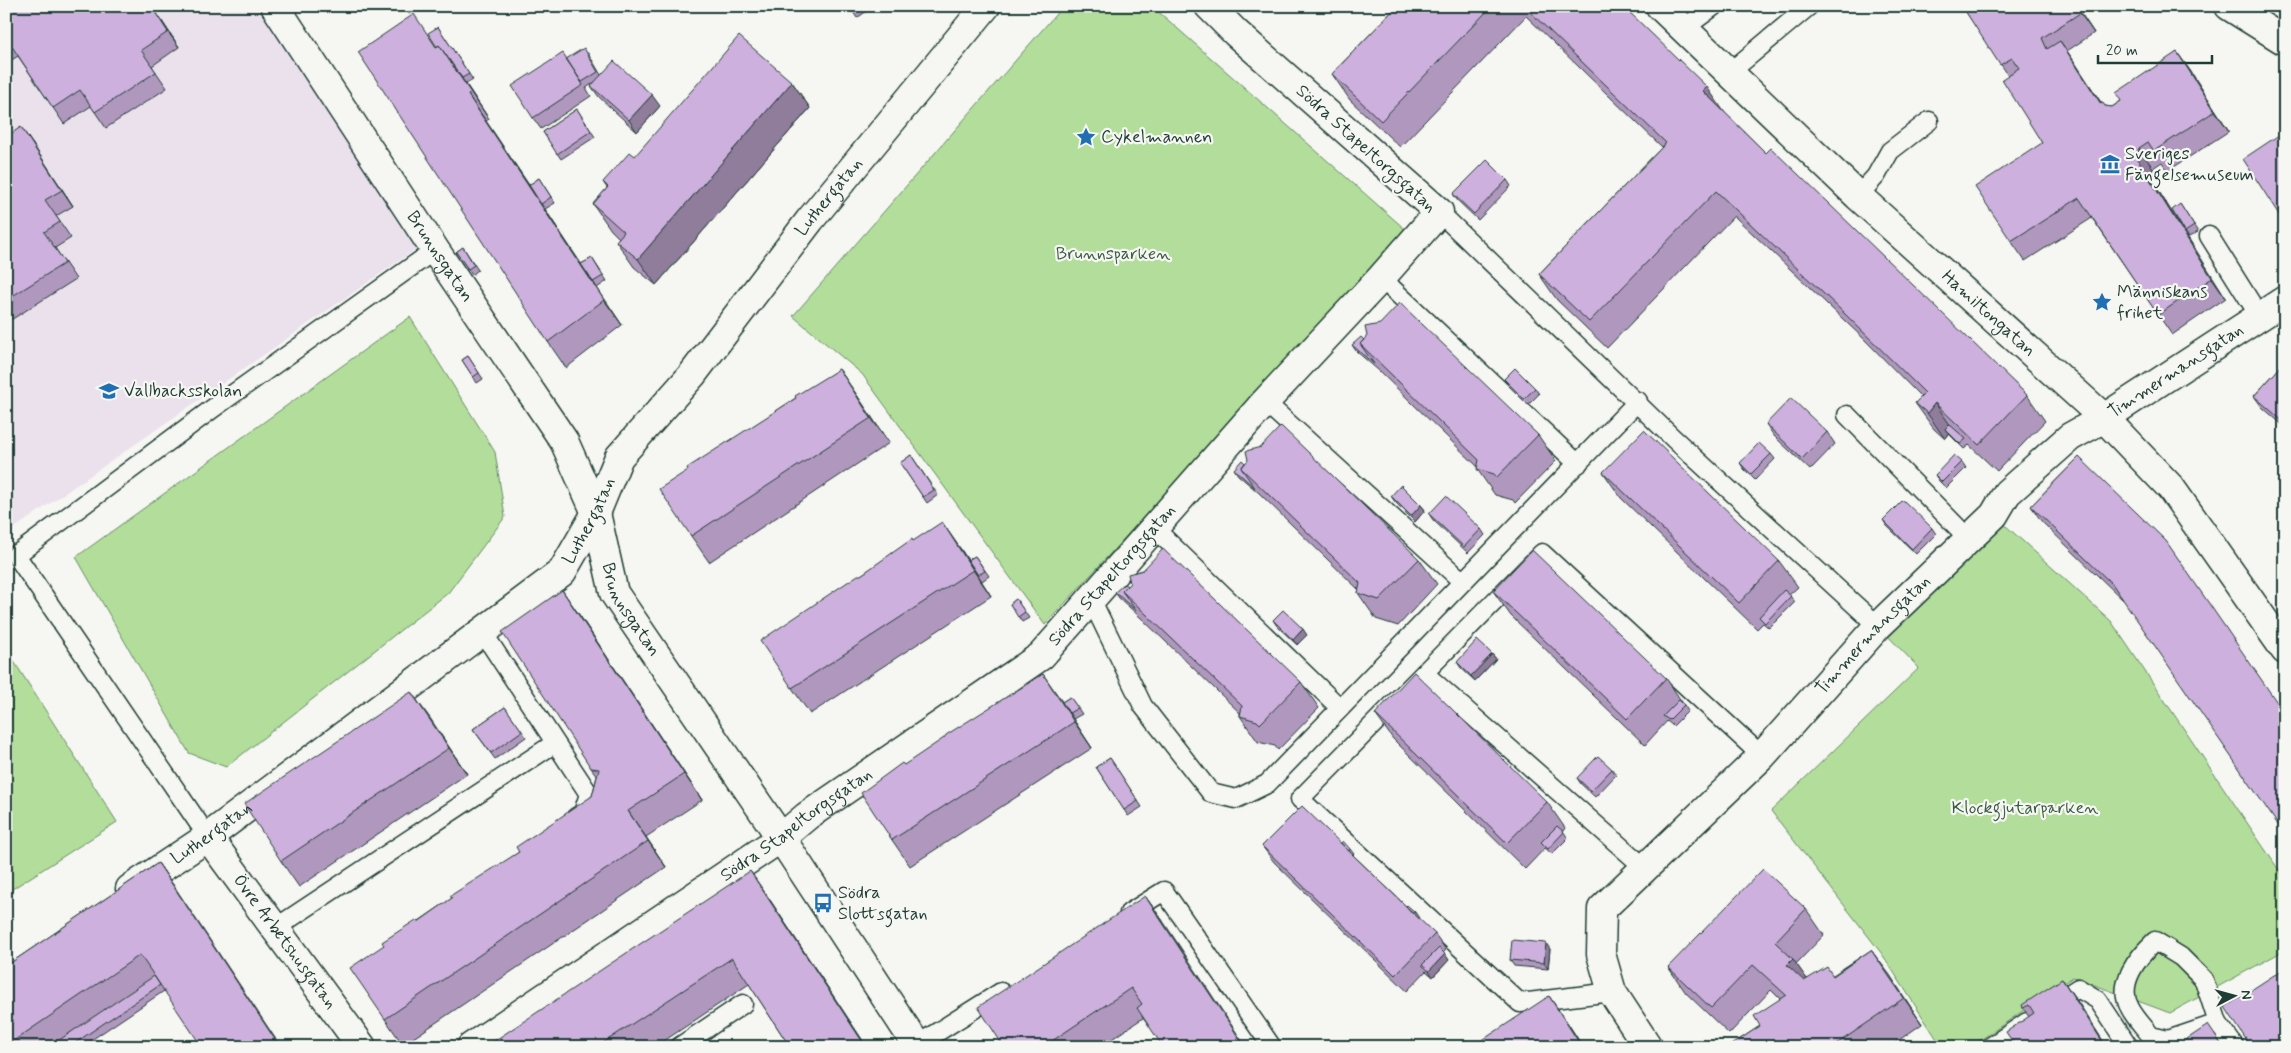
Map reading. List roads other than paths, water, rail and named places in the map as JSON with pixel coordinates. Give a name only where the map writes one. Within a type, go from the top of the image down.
[{"type":"street","name":"Brunnsgatan","points":[[275,6],[435,250],[564,441],[596,513],[614,593],[781,838],[917,1046]]},
{"type":"street","name":"Luthergatan","points":[[111,901],[208,837],[562,572],[596,513],[619,457],[692,375],[810,220],[986,6]]},
{"type":"street","name":"Södra Stapeltorgsgatan","points":[[471,1047],[781,838],[807,816],[1040,656],[1265,402],[1381,278],[1439,212],[1236,33],[1209,6]]},
{"type":"street","name":"Hamiltongatan","points":[[1660,6],[1858,196],[2104,418],[2171,488],[2285,650]]},
{"type":"street","points":[[2229,6],[2285,41]]},
{"type":"street","name":"Timmermansgatan","points":[[1648,1047],[1612,992],[1600,954],[1602,910],[1762,756],[1878,626],[1994,515],[2007,493],[2021,480],[2070,437],[2104,418],[2285,300]]},
{"type":"street","name":"Övre Arbetshusgatan","points":[[208,837],[362,1047]]},
{"type":"lane","points":[[1683,29],[1714,6]]},
{"type":"lane","points":[[1730,72],[1809,6]]},
{"type":"lane","points":[[1858,196],[1876,176],[1890,151],[1929,121]]},
{"type":"lane","points":[[1439,212],[1638,401],[1674,438],[1878,626]]},
{"type":"lane","points":[[2209,236],[2260,317]]},
{"type":"lane","points":[[208,837],[16,554],[212,409],[435,250]]},
{"type":"lane","points":[[1381,278],[1578,464]]},
{"type":"lane","points":[[1091,600],[1143,706],[1211,793],[1236,799],[1267,784],[1638,401]]},
{"type":"lane","points":[[1265,402],[1463,582]]},
{"type":"lane","points":[[1847,415],[1969,539]]},
{"type":"lane","points":[[1154,528],[1340,708]]},
{"type":"lane","points":[[1612,992],[1520,1003],[1300,799],[1542,553],[1762,756]]},
{"type":"lane","points":[[482,632],[589,794],[583,813],[558,827]]},
{"type":"lane","points":[[1424,672],[1645,868]]},
{"type":"lane","points":[[274,929],[555,742]]},
{"type":"lane","points":[[1115,922],[1164,891],[1272,1047]]},
{"type":"lane","points":[[2218,1023],[2168,1040],[2151,1036],[2128,1007],[2125,984],[2138,957],[2155,941],[2181,957],[2204,980],[2218,1023],[2235,1047]]},
{"type":"lane","points":[[917,1046],[1016,983]]},
{"type":"lane","points":[[1996,1045],[2078,988],[2098,1000],[2129,1047]]},
{"type":"lane","points":[[680,1047],[743,1004]]},
{"type":"lane","points":[[2133,1047],[2151,1036]]},
{"type":"place","name":"Cykelmannen","points":[[1086,137]]},
{"type":"place","name":"Sveriges Fängelsemuseum","points":[[2110,164]]},
{"type":"place","name":"Människans frihet","points":[[2102,302]]},
{"type":"place","name":"Vallbacksskolan","points":[[109,391]]},
{"type":"place","name":"Södra Slottsgatan","points":[[823,903]]},
{"type":"park label","name":"Brunnsparken","points":[[1113,254]]},
{"type":"park label","name":"Klockgjutarparken","points":[[2025,808]]}]
